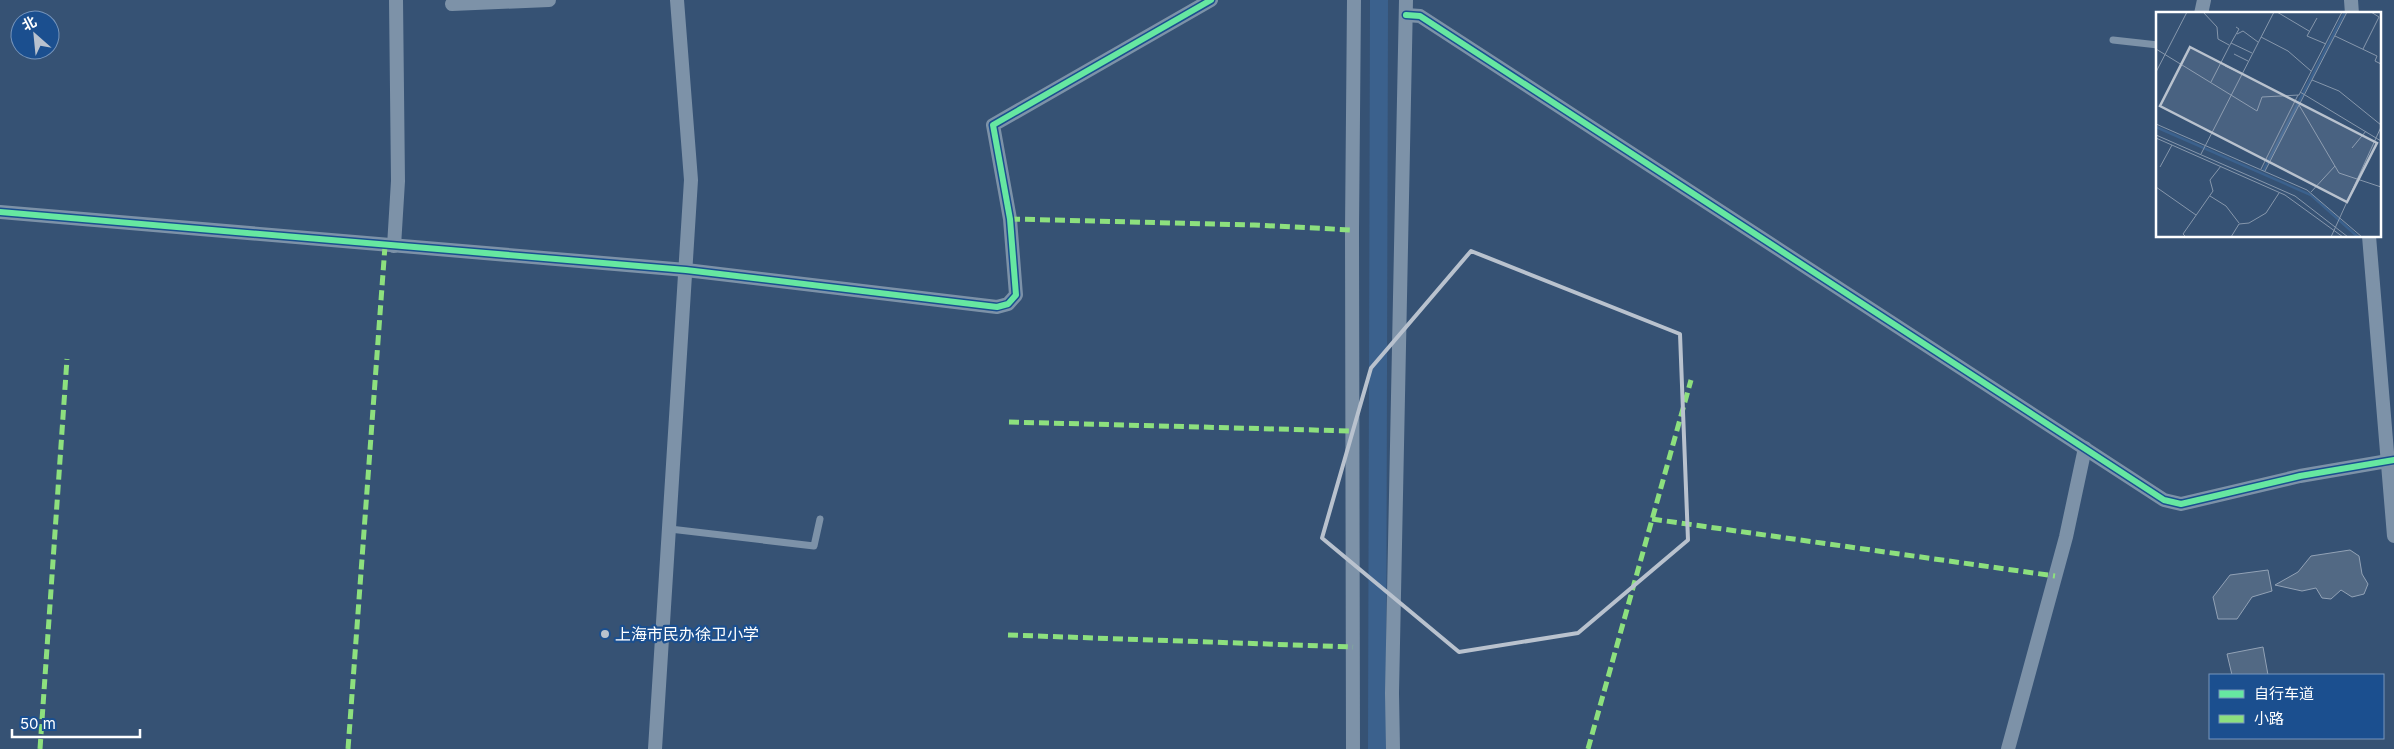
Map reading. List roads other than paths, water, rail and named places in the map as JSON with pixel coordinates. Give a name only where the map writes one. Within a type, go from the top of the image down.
[{"type":"street","points":[[394,246],[398,181],[396,0]]},
{"type":"street","points":[[452,4],[549,0]]},
{"type":"street","points":[[655,749],[691,180],[676,0]]},
{"type":"street","points":[[0,212],[686,270],[997,307],[1008,304],[1016,295],[1010,219],[993,125],[1211,0]]},
{"type":"street","points":[[1353,749],[1352,230],[1354,0]]},
{"type":"street","points":[[1393,749],[1392,693],[1406,0]]},
{"type":"street","points":[[1406,15],[1420,16],[2164,500],[2181,504],[2300,476],[2391,461]]},
{"type":"street","points":[[2370,238],[2391,461],[2394,536]]},
{"type":"street","points":[[2008,749],[2066,537],[2084,448]]},
{"type":"lane","points":[[2113,40],[2156,45]]},
{"type":"lane","points":[[670,530],[814,546],[820,519]]},
{"type":"waterway","points":[[1377,749],[1379,0]]},
{"type":"place","name":"上海市民办徐卫小学","points":[[605,634]]}]
